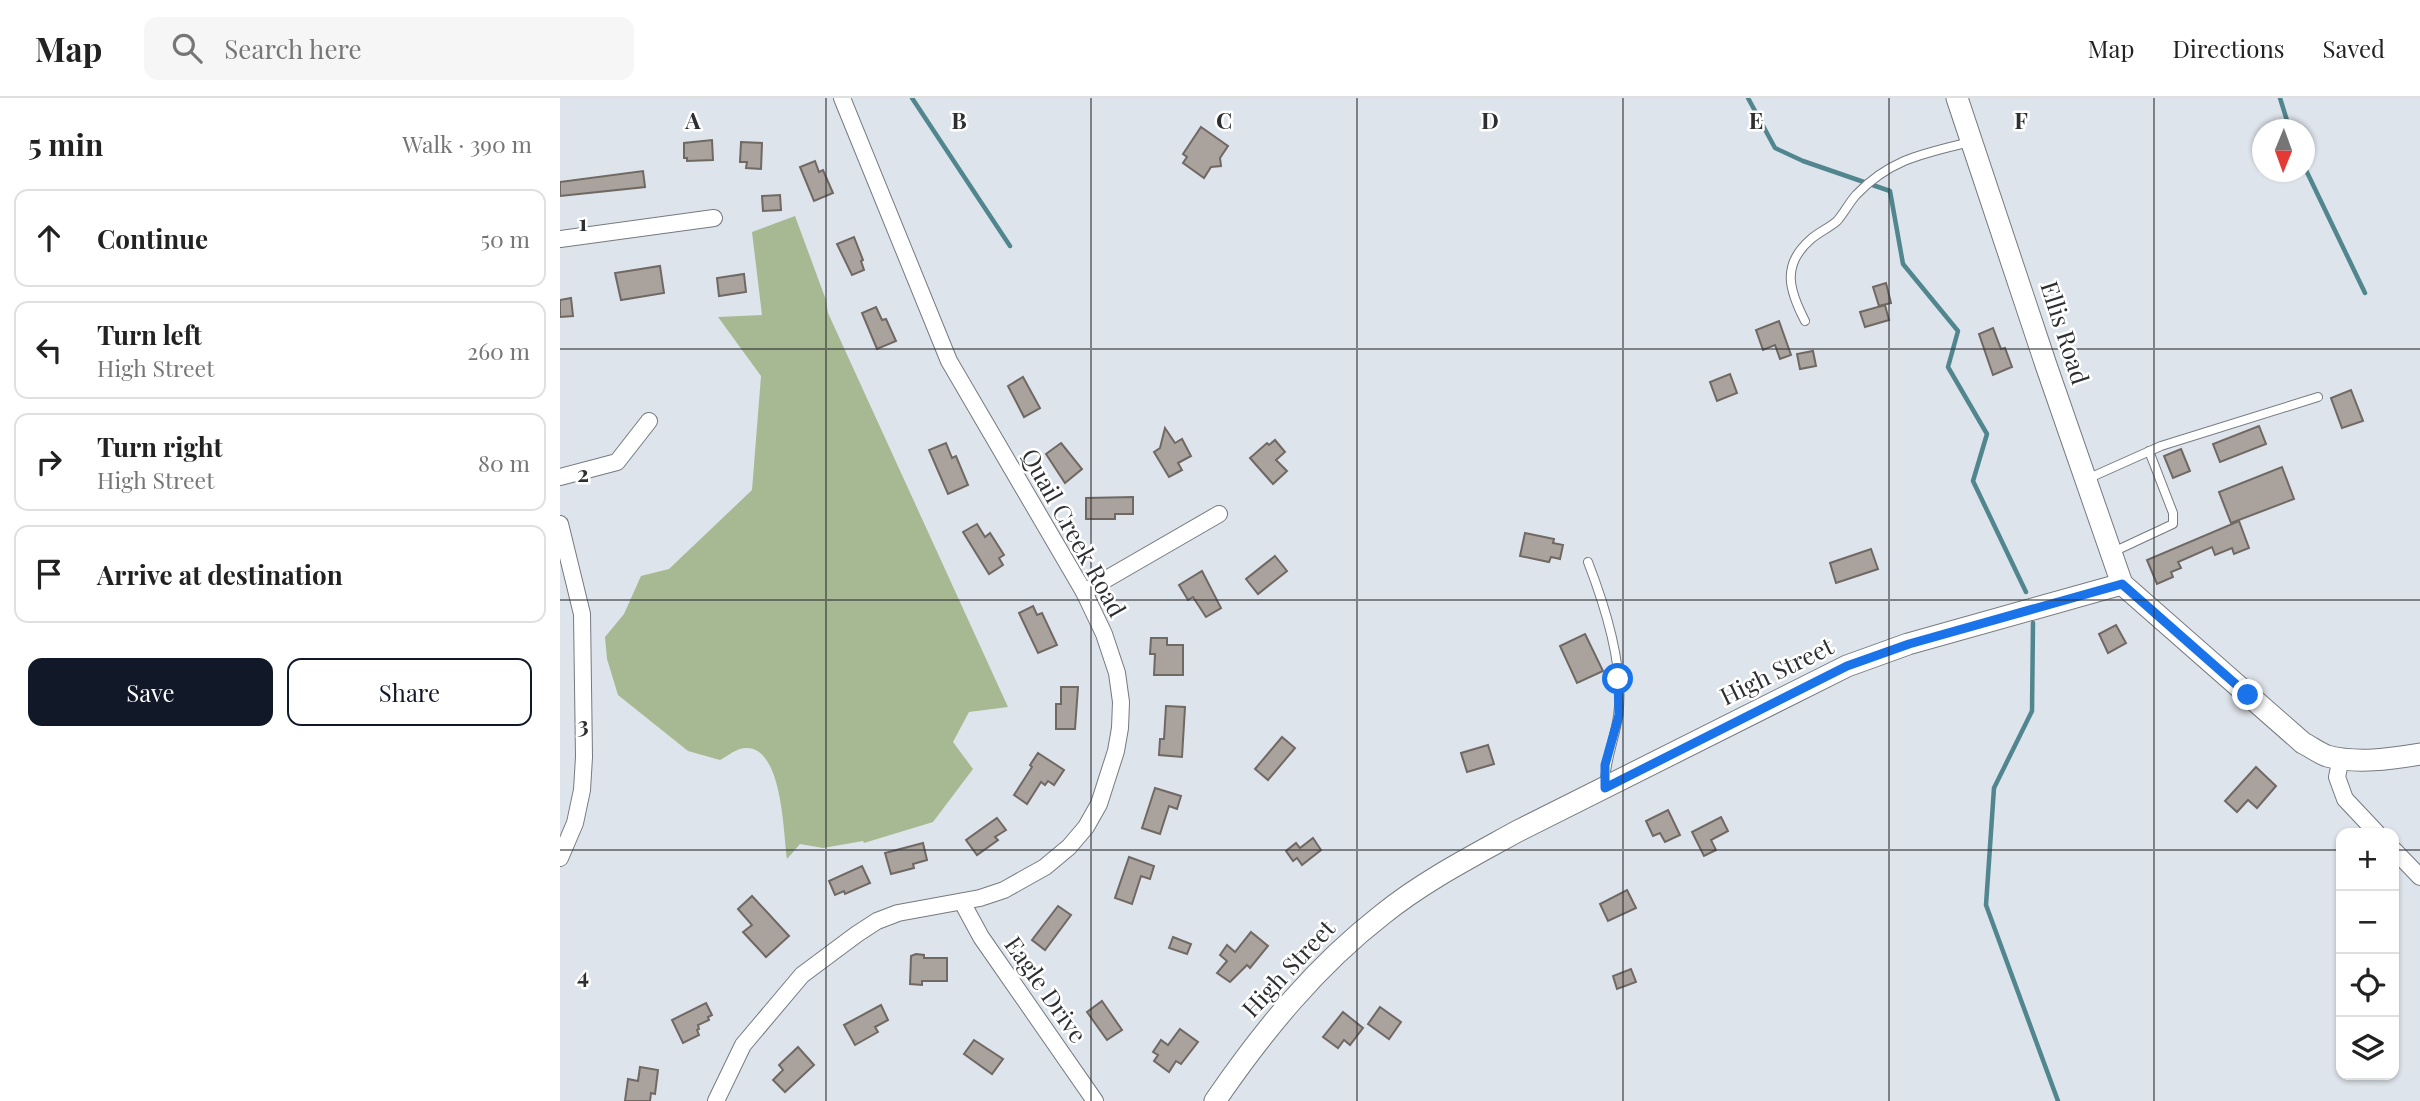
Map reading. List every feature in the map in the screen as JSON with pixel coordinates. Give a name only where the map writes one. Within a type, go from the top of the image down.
[{"type":"street","name":"Quail Creek Road","points":[[716,1101],[743,1045],[802,975],[877,921],[898,913],[962,902],[1004,891],[1045,867],[1069,847],[1086,827],[1108,782],[1116,751],[1121,702],[1117,673],[1104,635],[1084,592],[949,361],[842,98]]},
{"type":"street","name":"Ellis Road","points":[[1957,98],[2122,584]]},
{"type":"street","points":[[560,239],[714,218]]},
{"type":"street","points":[[560,477],[617,462],[649,421]]},
{"type":"street","points":[[1084,592],[1219,514]]},
{"type":"street","points":[[560,524],[582,614],[584,757],[582,790],[575,823],[560,858]]},
{"type":"street","points":[[2122,584],[2303,743],[2325,755],[2341,758],[2382,759],[2420,754]]},
{"type":"street","name":"High Street","points":[[1215,1101],[1269,1027],[1320,970],[1385,912],[1465,860],[1847,666],[1909,644],[2122,584]]},
{"type":"street","points":[[2341,758],[2337,777],[2344,799],[2372,828]]},
{"type":"street","points":[[2399,855],[2420,877]]},
{"type":"street","name":"Eagle Drive","points":[[962,902],[981,937],[1095,1101]]},
{"type":"lane","points":[[1805,321],[1793,297],[1791,274],[1795,256],[1810,240],[1836,222],[1857,194],[1885,169],[1913,156],[1973,142]]},
{"type":"lane","points":[[2085,479],[2149,451],[2318,397]]},
{"type":"lane","points":[[2110,553],[2173,524],[2173,513],[2149,451]]},
{"type":"lane","points":[[1588,562],[1606,610],[1618,679],[1619,715],[1605,765],[1605,788]]},
{"type":"green space","points":[[795,216],[826,300],[828,313],[1008,707],[969,712],[953,742],[973,769],[933,822],[864,843],[863,841],[823,848],[800,844],[787,859],[778,790],[773,772],[765,758],[754,750],[740,749],[720,760],[688,751],[618,695],[607,659],[605,637],[624,614],[641,576],[669,569],[752,490],[761,376],[718,317],[762,315],[752,232]]},
{"type":"building","points":[[1201,127],[1228,146],[1220,158],[1221,166],[1211,167],[1204,178],[1183,163],[1187,157],[1183,154]]},
{"type":"building","points":[[712,140],[713,160],[687,161],[687,158],[684,158],[684,143]]},
{"type":"building","points":[[741,142],[762,143],[761,169],[746,168],[747,162],[740,162]]},
{"type":"building","points":[[815,161],[819,172],[823,170],[833,193],[814,201],[800,167]]},
{"type":"building","points":[[643,171],[645,187],[560,196],[560,182]]},
{"type":"building","points":[[780,195],[781,210],[763,211],[762,196]]},
{"type":"building","points":[[854,237],[864,270],[852,275],[837,244]]},
{"type":"building","points":[[660,266],[664,293],[621,300],[615,273]]},
{"type":"building","points":[[744,274],[746,292],[719,296],[717,278]]},
{"type":"building","points":[[1886,283],[1891,303],[1879,306],[1873,287]]},
{"type":"building","points":[[571,298],[573,316],[560,317],[560,300]]},
{"type":"building","points":[[1885,305],[1889,320],[1865,327],[1860,312]]},
{"type":"building","points":[[876,307],[882,320],[886,319],[896,341],[877,349],[862,313]]},
{"type":"building","points":[[1779,321],[1791,355],[1780,359],[1775,345],[1763,350],[1756,330]]},
{"type":"building","points":[[1993,328],[2012,367],[1993,375],[1979,334]]},
{"type":"building","points":[[1813,351],[1816,366],[1800,369],[1797,354]]},
{"type":"building","points":[[1730,374],[1737,393],[1717,401],[1710,382]]},
{"type":"building","points":[[1023,377],[1040,408],[1024,417],[1008,386]]},
{"type":"building","points":[[2351,390],[2363,421],[2342,428],[2331,398]]},
{"type":"building","points":[[2259,426],[2266,444],[2220,462],[2213,444]]},
{"type":"building","points":[[1165,428],[1175,443],[1182,439],[1191,456],[1178,463],[1182,470],[1169,477],[1154,452],[1160,448]]},
{"type":"building","points":[[1275,440],[1285,452],[1276,460],[1287,471],[1273,484],[1250,458],[1267,443],[1269,445]]},
{"type":"building","points":[[946,443],[952,458],[956,456],[968,485],[948,494],[929,450]]},
{"type":"building","points":[[1061,443],[1082,469],[1065,483],[1046,454]]},
{"type":"building","points":[[2181,449],[2190,471],[2173,478],[2164,456]]},
{"type":"building","points":[[2282,467],[2294,499],[2231,523],[2219,492]]},
{"type":"building","points":[[1133,497],[1133,514],[1115,514],[1115,519],[1086,519],[1086,498]]},
{"type":"building","points":[[2239,521],[2249,548],[2234,554],[2232,548],[2215,555],[2212,547],[2178,562],[2181,568],[2171,572],[2173,577],[2157,584],[2147,560]]},
{"type":"building","points":[[977,524],[985,537],[990,533],[1004,555],[999,558],[1003,565],[989,574],[963,532]]},
{"type":"building","points":[[1525,533],[1554,539],[1553,543],[1563,545],[1560,559],[1551,557],[1549,562],[1520,556]]},
{"type":"building","points":[[1871,549],[1878,569],[1836,583],[1830,563]]},
{"type":"building","points":[[1275,556],[1287,571],[1258,594],[1246,579]]},
{"type":"building","points":[[1202,571],[1221,608],[1206,617],[1193,597],[1188,600],[1179,585]]},
{"type":"building","points":[[1033,606],[1037,615],[1042,613],[1057,645],[1038,653],[1019,613]]},
{"type":"building","points":[[2116,625],[2126,643],[2108,653],[2099,634]]},
{"type":"building","points":[[1585,634],[1603,671],[1577,683],[1560,646]]},
{"type":"building","points":[[1151,638],[1167,638],[1167,645],[1183,645],[1183,675],[1154,675],[1155,654],[1150,654]]},
{"type":"building","points":[[1061,687],[1078,687],[1075,729],[1056,729],[1056,704],[1061,704]]},
{"type":"building","points":[[1166,706],[1185,707],[1182,757],[1159,755],[1160,739],[1164,739]]},
{"type":"building","points":[[1282,737],[1295,748],[1268,780],[1255,769]]},
{"type":"building","points":[[1488,745],[1494,764],[1467,772],[1461,753]]},
{"type":"building","points":[[1038,753],[1064,770],[1054,785],[1048,781],[1045,785],[1041,782],[1027,804],[1014,795]]},
{"type":"building","points":[[2256,767],[2276,786],[2257,808],[2248,800],[2237,812],[2225,801]]},
{"type":"building","points":[[1155,788],[1181,796],[1177,809],[1169,806],[1160,834],[1142,828]]},
{"type":"building","points":[[1668,810],[1680,835],[1665,842],[1660,833],[1653,836],[1646,821]]},
{"type":"building","points":[[1721,817],[1728,831],[1711,840],[1716,850],[1704,856],[1692,832]]},
{"type":"building","points":[[997,818],[1006,830],[995,837],[998,840],[977,855],[966,840]]},
{"type":"building","points":[[1313,838],[1321,850],[1302,865],[1297,858],[1293,861],[1286,851],[1296,843],[1300,848]]},
{"type":"building","points":[[923,843],[927,860],[913,864],[914,868],[891,874],[885,853]]},
{"type":"building","points":[[1129,857],[1154,866],[1150,879],[1141,876],[1132,904],[1115,898]]},
{"type":"building","points":[[862,866],[870,883],[845,894],[844,891],[835,895],[829,881]]},
{"type":"building","points":[[1627,890],[1636,908],[1608,921],[1600,904]]},
{"type":"building","points":[[752,896],[789,936],[766,957],[743,932],[752,925],[738,909]]},
{"type":"building","points":[[1058,906],[1071,915],[1045,950],[1032,940]]},
{"type":"building","points":[[1251,932],[1268,946],[1250,968],[1247,965],[1230,982],[1217,973],[1227,961],[1220,955],[1227,945],[1235,952]]},
{"type":"building","points":[[1173,937],[1191,944],[1187,954],[1169,948]]},
{"type":"building","points":[[924,955],[924,958],[947,958],[947,981],[910,984],[911,956]]},
{"type":"building","points":[[1631,969],[1636,982],[1617,989],[1613,976]]},
{"type":"building","points":[[1102,1001],[1122,1030],[1107,1040],[1087,1012]]},
{"type":"building","points":[[706,1003],[712,1015],[708,1017],[709,1020],[698,1025],[699,1035],[683,1043],[672,1020]]},
{"type":"building","points":[[881,1005],[888,1020],[875,1027],[878,1032],[855,1045],[844,1025]]},
{"type":"building","points":[[1380,1007],[1401,1022],[1389,1039],[1368,1024]]},
{"type":"building","points":[[1343,1012],[1363,1028],[1350,1045],[1344,1040],[1338,1048],[1323,1037]]},
{"type":"building","points":[[1180,1029],[1198,1042],[1181,1064],[1176,1061],[1169,1072],[1154,1061],[1158,1055],[1153,1052],[1161,1040],[1168,1045]]},
{"type":"building","points":[[974,1040],[1003,1059],[992,1074],[964,1054]]},
{"type":"building","points":[[798,1047],[814,1065],[785,1092],[773,1080],[783,1070],[779,1065]]},
{"type":"building","points":[[640,1067],[658,1070],[655,1094],[651,1093],[650,1101],[625,1101],[628,1079],[638,1081]]},
{"type":"waterway","points":[[912,98],[1010,246]]},
{"type":"waterway","points":[[1748,98],[1775,148],[1803,161],[1890,191],[1903,264],[1958,331],[1948,367],[1987,434],[1973,481],[2026,592]]},
{"type":"waterway","points":[[2280,98],[2287,119]]},
{"type":"waterway","points":[[2312,182],[2365,293]]},
{"type":"waterway","points":[[2033,623],[2032,711],[1994,788],[1986,905],[2058,1101]]},
{"type":"route","points":[[1618,679],[1619,715],[1605,765],[1605,788],[1847,666],[1877,654],[2122,584],[2248,695]]}]
